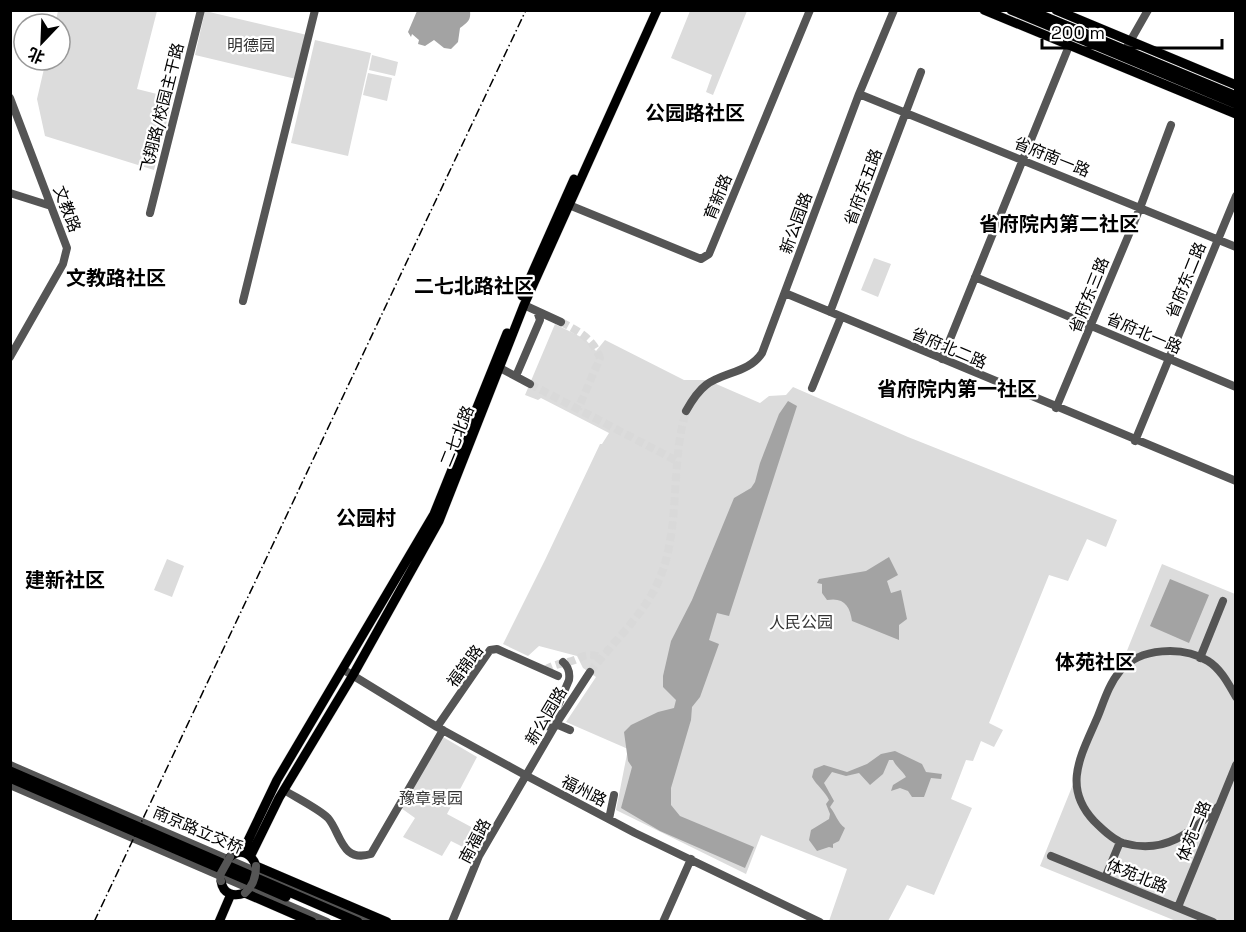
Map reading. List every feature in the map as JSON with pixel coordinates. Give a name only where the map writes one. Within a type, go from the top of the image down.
[{"type":"main road","name":"二七北路","points":[[247,853],[277,780],[434,514],[528,281],[651,10]]},
{"type":"main road","name":"二七北路","points":[[247,853],[353,675],[440,521],[524,305],[657,10]]},
{"type":"main road","points":[[984,10],[1236,114]]},
{"type":"main road","points":[[1011,10],[1236,85]]},
{"type":"main road","points":[[1029,10],[1236,96]]},
{"type":"main road","points":[[1056,10],[1126,49],[1236,104]]},
{"type":"main road","name":"南京路立交桥","points":[[10,771],[357,921]]},
{"type":"main road","name":"南京路立交桥","points":[[10,778],[343,921]]},
{"type":"main road","points":[[230,857],[234,854],[247,853],[256,866],[387,921]]},
{"type":"main road","points":[[220,881],[224,890],[231,894],[237,896],[245,893],[312,921]]},
{"type":"main road","points":[[219,921],[231,894]]},
{"type":"street","name":"飞翔路/校园主干路","points":[[150,213],[201,10]]},
{"type":"street","points":[[243,301],[315,10]]},
{"type":"street","name":"育新路","points":[[569,205],[701,259],[709,254],[810,10]]},
{"type":"street","name":"新公园路","points":[[686,411],[692,399],[707,384],[749,366],[758,359],[859,94],[894,10]]},
{"type":"street","points":[[1119,66],[1148,10]]},
{"type":"street","points":[[942,359],[1069,46]]},
{"type":"street","name":"省府东五路","points":[[830,312],[921,72]]},
{"type":"street","name":"省府南一路","points":[[859,94],[1236,247]]},
{"type":"street","name":"文教路","points":[[10,98],[67,248],[63,264],[10,357]]},
{"type":"street","name":"省府东三路","points":[[1056,408],[1140,208],[1171,125]]},
{"type":"street","points":[[10,192],[51,206]]},
{"type":"street","name":"省府东二路","points":[[1135,441],[1236,196]]},
{"type":"street","name":"省府北一路","points":[[975,277],[1236,387]]},
{"type":"street","name":"省府北二路","points":[[785,293],[1236,482]]},
{"type":"street","points":[[524,305],[561,322]]},
{"type":"street","points":[[516,376],[540,320],[537,311]]},
{"type":"street","points":[[812,388],[841,317]]},
{"type":"street","points":[[500,368],[530,384]]},
{"type":"street","points":[[1200,657],[1223,600]]},
{"type":"street","name":"福锦路","points":[[284,790],[328,818],[347,850],[361,856],[371,854],[440,728],[490,650],[496,649],[558,676]]},
{"type":"street","points":[[1219,806],[1196,828],[1178,840],[1161,845],[1137,846],[1120,842],[1103,831],[1085,811],[1077,795],[1077,774],[1083,753],[1111,685],[1121,669],[1141,657],[1155,652],[1177,651],[1200,657],[1210,662],[1226,678],[1236,697]]},
{"type":"street","points":[[537,759],[569,680],[570,673],[563,662]]},
{"type":"street","name":"福州路","points":[[344,670],[440,728],[527,776],[609,819],[820,921]]},
{"type":"street","name":"新公园路","points":[[527,776],[556,723],[590,672]]},
{"type":"street","points":[[556,723],[570,730]]},
{"type":"street","name":"南京路立交桥","points":[[10,765],[373,921]]},
{"type":"street","name":"体苑二路","points":[[1178,907],[1236,765]]},
{"type":"street","name":"南福路","points":[[452,921],[480,856],[527,776]]},
{"type":"street","name":"南京路立交桥","points":[[10,785],[327,921]]},
{"type":"street","points":[[609,819],[614,795]]},
{"type":"street","points":[[1105,878],[1120,842]]},
{"type":"street","name":"体苑北路","points":[[1051,856],[1212,921]]},
{"type":"street","points":[[220,881],[220,875],[230,857]]},
{"type":"street","points":[[663,921],[691,859]]},
{"type":"street","points":[[245,893],[256,875],[256,866]]},
{"type":"green space","points":[[157,11],[137,89],[173,98],[154,170],[45,136],[37,99],[43,72],[72,72],[72,12],[58,12]]},
{"type":"green space","name":"明德园","points":[[205,11],[307,35],[296,79],[195,55]]},
{"type":"green space","points":[[690,11],[747,11],[713,95],[706,92],[712,75],[671,58]]},
{"type":"green space","points":[[315,40],[371,53],[348,156],[291,143]]},
{"type":"green space","points":[[372,55],[398,62],[395,76],[369,70]]},
{"type":"green space","points":[[368,73],[392,78],[387,101],[363,95]]},
{"type":"green space","points":[[874,258],[891,264],[878,297],[861,290]]},
{"type":"green space","name":"人民公园","points":[[555,324],[585,339],[596,351],[605,340],[684,380],[707,380],[760,403],[769,396],[786,395],[793,387],[908,437],[1117,520],[1106,547],[1087,539],[1068,581],[1049,575],[989,723],[1003,730],[994,747],[981,741],[973,761],[966,760],[951,799],[972,808],[934,895],[907,885],[888,921],[829,921],[847,869],[761,835],[746,874],[616,810],[628,749],[566,722],[596,677],[583,668],[577,656],[539,646],[528,656],[503,644],[600,444],[609,433],[541,398],[538,400],[525,395]]},
{"type":"green space","points":[[167,559],[184,566],[172,597],[154,590]]},
{"type":"green space","points":[[1162,564],[1235,594],[1235,921],[1176,921],[1040,866]]},
{"type":"green space","name":"豫章景园","points":[[443,737],[477,757],[447,814],[488,836],[479,855],[451,841],[442,856],[403,837],[415,818],[401,808]]},
{"type":"shaded area","points":[[417,11],[470,11],[470,17],[460,28],[458,42],[451,49],[444,48],[434,40],[425,46],[418,44],[419,40],[412,34],[411,37],[408,32]]},
{"type":"shaded area","points":[[788,401],[797,406],[729,616],[717,613],[709,640],[719,644],[700,697],[692,707],[691,720],[671,788],[671,805],[680,816],[754,847],[745,868],[660,831],[621,808],[632,767],[628,761],[624,732],[631,725],[658,712],[674,708],[676,700],[663,687],[663,676],[671,641],[692,600],[734,498],[751,488],[755,482],[779,414]]},
{"type":"shaded area","points":[[889,557],[898,575],[887,581],[891,593],[901,590],[907,619],[899,625],[899,640],[852,621],[848,607],[842,601],[827,600],[822,593],[822,584],[817,583],[819,579],[866,571]]},
{"type":"shaded area","points":[[1170,579],[1209,595],[1189,643],[1150,626]]},
{"type":"shaded area","points":[[895,751],[922,764],[926,772],[942,774],[941,779],[931,778],[924,797],[912,797],[908,791],[900,788],[891,791],[893,785],[906,777],[893,760],[889,760],[883,774],[870,785],[859,773],[846,776],[832,772],[824,783],[834,801],[830,807],[845,828],[839,841],[833,844],[833,848],[817,851],[809,840],[811,830],[829,819],[830,814],[826,804],[829,800],[812,777],[814,769],[824,765],[847,772],[867,764],[881,754]]},
{"type":"tunnel","points":[[561,322],[589,340],[600,358],[578,409]]},
{"type":"tunnel","points":[[530,384],[677,461]]},
{"type":"tunnel","points":[[590,672],[639,614],[661,575],[671,535],[678,452],[686,411]]},
{"type":"tunnel","points":[[545,670],[586,655],[601,657]]},
{"type":"railway","points":[[94,922],[526,10]]},
{"type":"district","name":"公园路社区","points":[[695,113]]},
{"type":"district","name":"省府院内第二社区","points":[[1059,224]]},
{"type":"district","name":"文教路社区","points":[[116,278]]},
{"type":"district","name":"二七北路社区","points":[[474,286]]},
{"type":"district","name":"省府院内第一社区","points":[[957,389]]},
{"type":"district","name":"公园村","points":[[366,518]]},
{"type":"district","name":"建新社区","points":[[65,580]]},
{"type":"district","name":"体苑社区","points":[[1095,662]]}]
